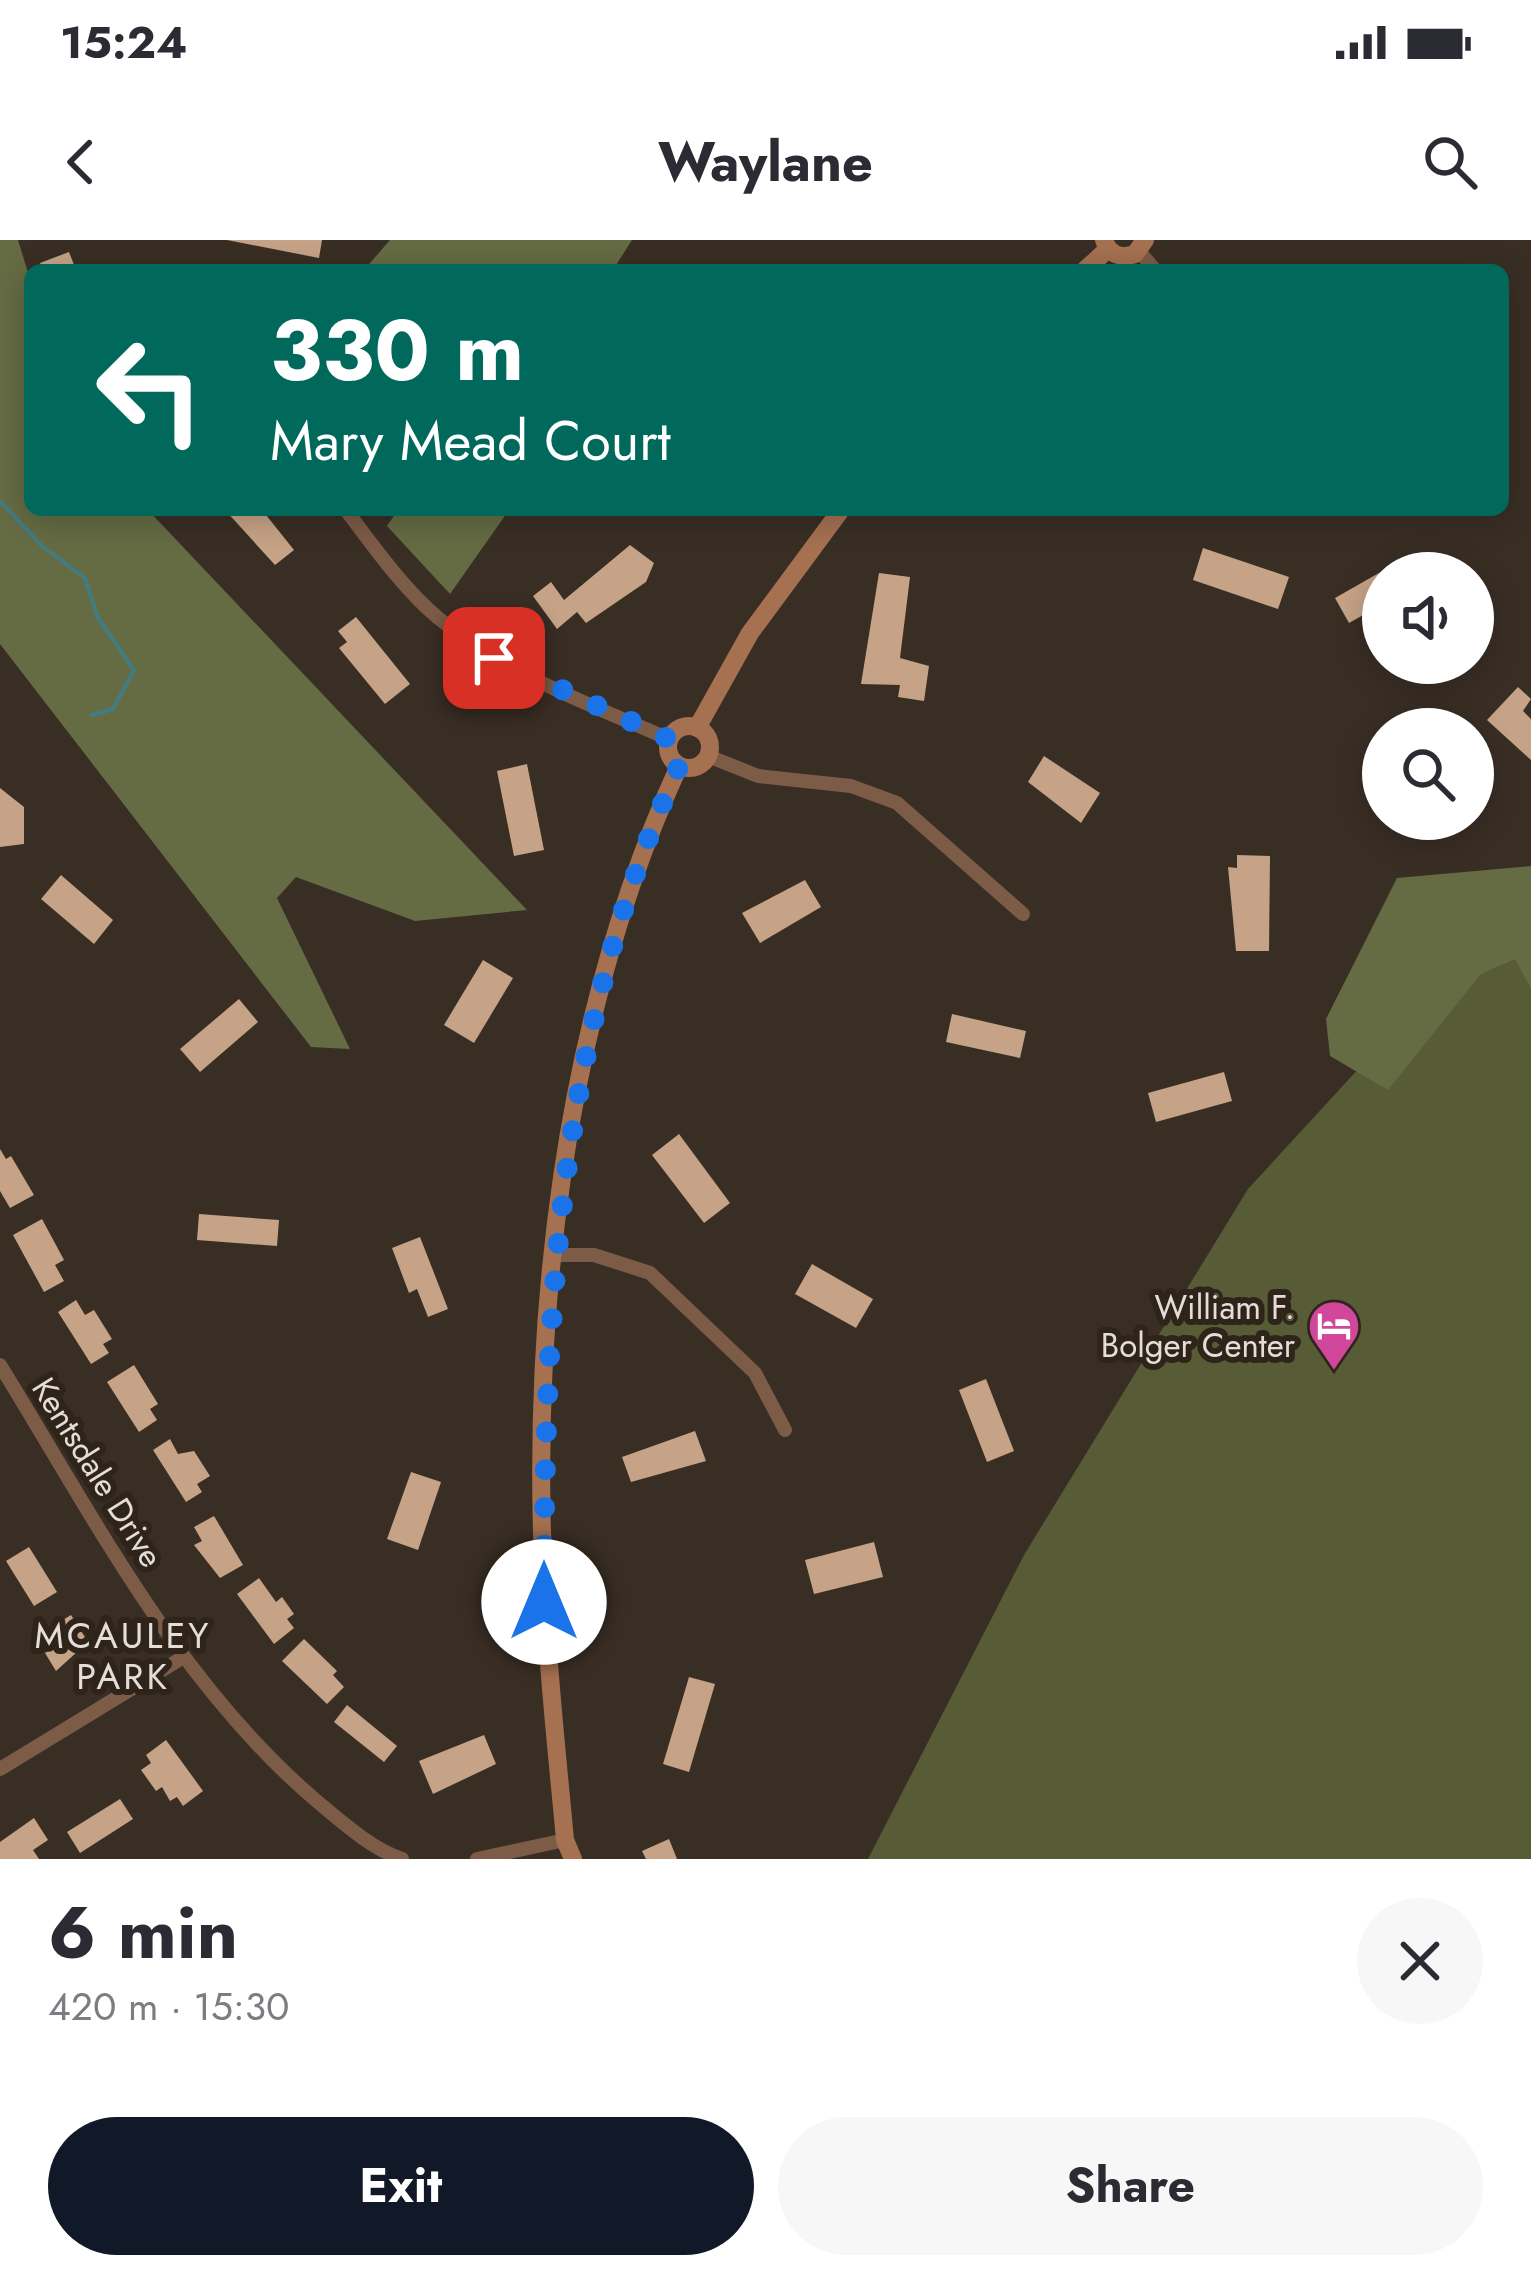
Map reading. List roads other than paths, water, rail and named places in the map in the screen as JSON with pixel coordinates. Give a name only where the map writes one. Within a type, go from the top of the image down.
[{"type":"street","points":[[1106,244],[1123,256],[1142,245]]},
{"type":"street","points":[[351,516],[433,614],[472,644],[517,671],[669,739]]},
{"type":"street","points":[[697,728],[750,633],[838,516]]},
{"type":"street","points":[[697,728],[710,743],[708,756],[699,766],[679,766],[670,757],[669,739],[678,729],[697,728]]},
{"type":"street","points":[[708,756],[758,776],[850,786],[897,803],[1023,914]]},
{"type":"street","points":[[477,1859],[569,1850],[544,1602],[544,1407],[554,1255],[577,1097],[610,951],[679,766]]},
{"type":"street","points":[[554,1255],[594,1255],[650,1273],[755,1372],[784,1430]]},
{"type":"street","name":"Kentsdale Drive","points":[[0,1365],[182,1658],[220,1707],[295,1783],[398,1859]]},
{"type":"street","points":[[0,1768],[182,1658]]},
{"type":"waterway","points":[[0,501],[43,547],[85,578],[98,618],[134,670],[113,709],[92,715]]},
{"type":"place","name":"William F. Bolger Center","points":[[1334,1372]]},
{"type":"district","name":"MCAULEY PARK","points":[[123,1656]]}]
